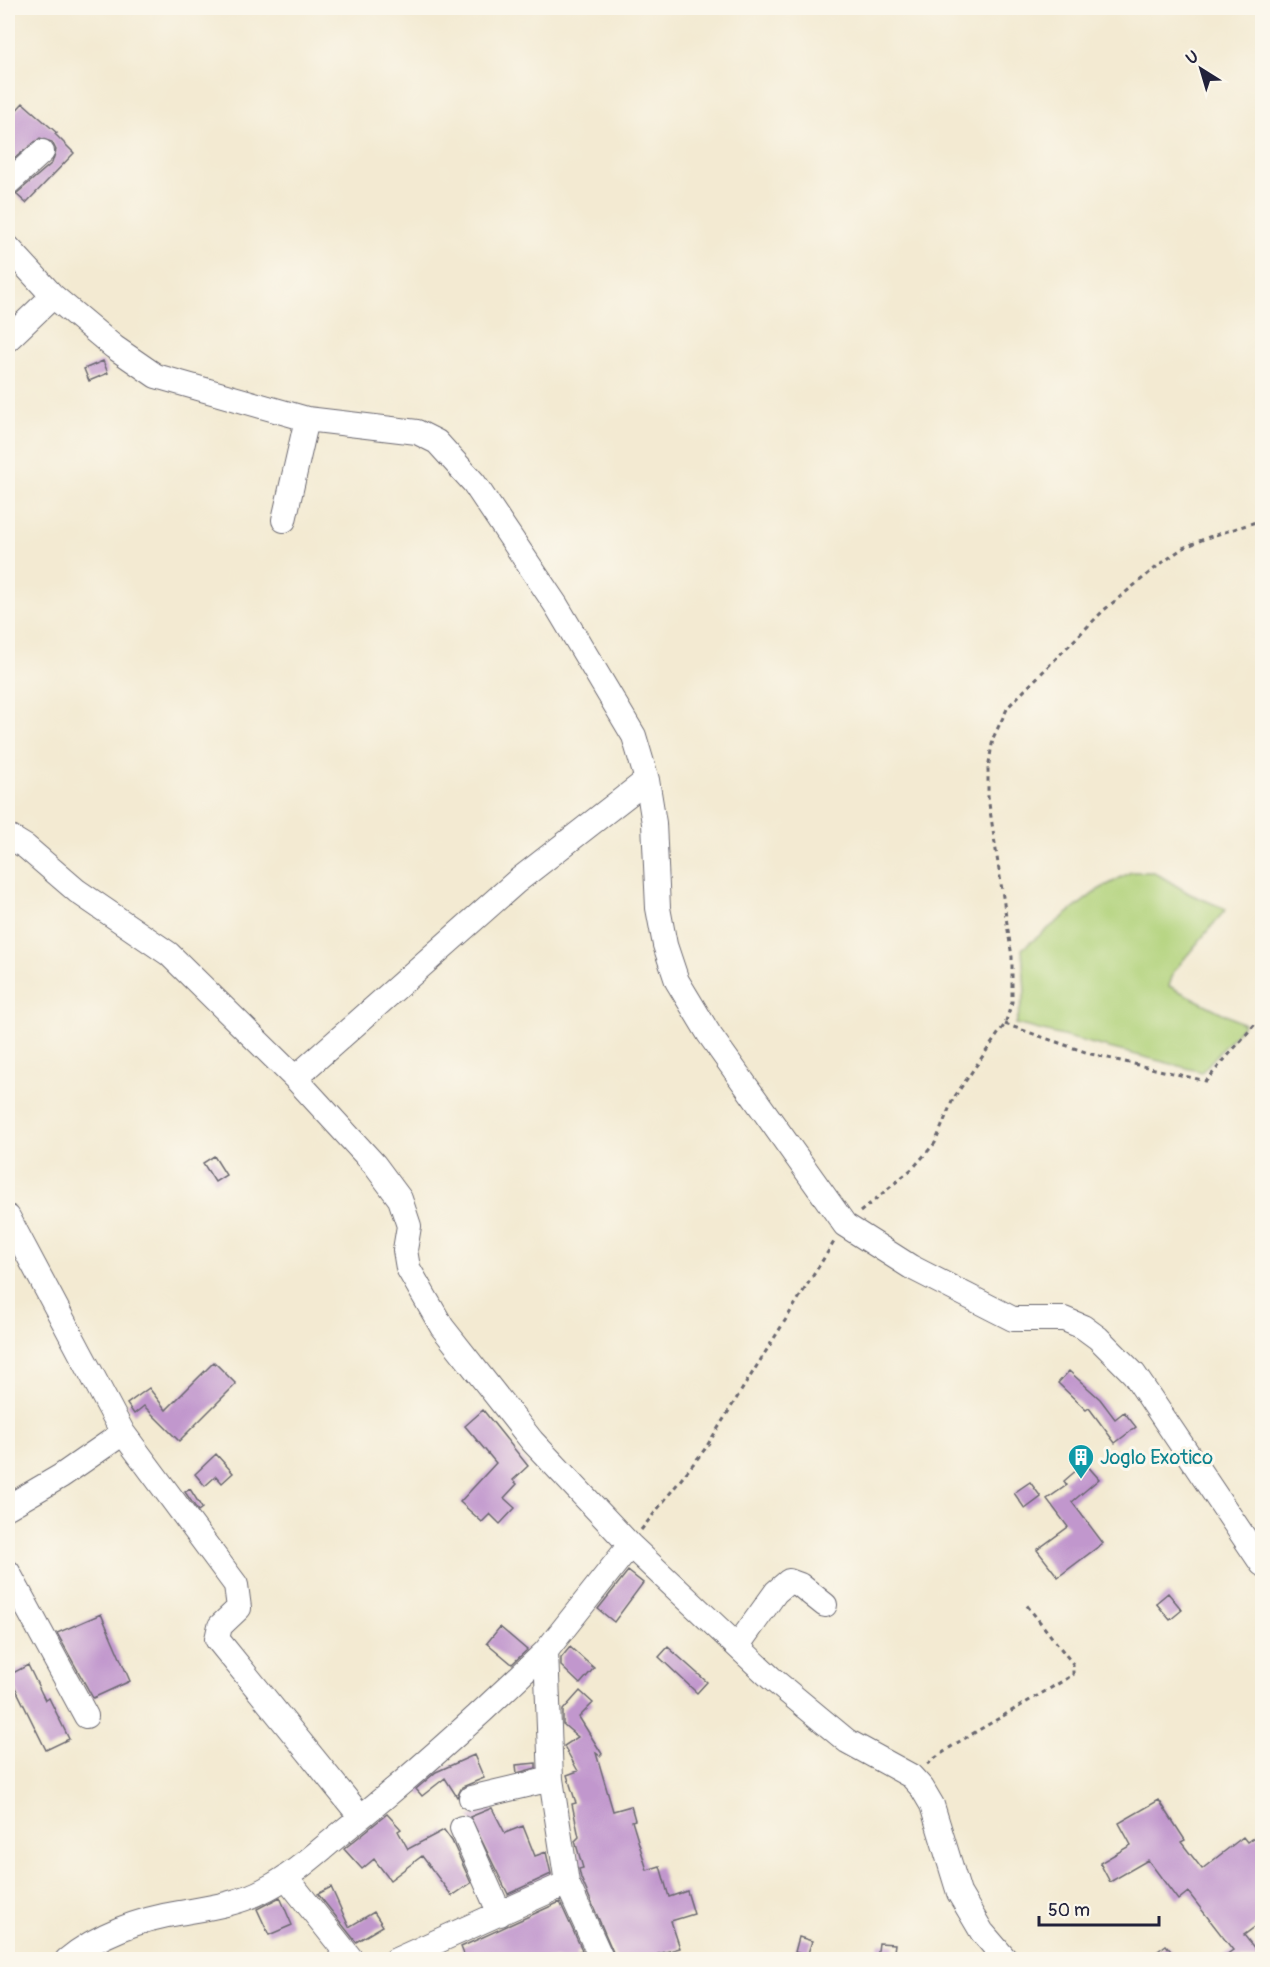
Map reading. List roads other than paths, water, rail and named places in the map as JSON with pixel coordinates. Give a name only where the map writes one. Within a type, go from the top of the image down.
[{"type":"street","points":[[8,183],[42,152]]},
{"type":"street","points":[[8,248],[53,296],[114,347],[156,376],[307,419],[417,432],[429,436],[450,454],[474,483],[520,548],[634,736],[647,780],[654,823],[658,908],[665,945],[677,981],[709,1034],[845,1225],[911,1267],[1012,1319],[1064,1319],[1083,1327],[1098,1338],[1134,1374],[1263,1564]]},
{"type":"street","points":[[8,339],[53,296]]},
{"type":"street","points":[[284,520],[307,419]]},
{"type":"street","points":[[296,1078],[516,882],[647,780]]},
{"type":"street","points":[[8,836],[26,847],[77,891],[169,954],[296,1078],[374,1164],[400,1198],[409,1226],[405,1250],[408,1268],[441,1328],[532,1441],[630,1545],[771,1678],[847,1741],[910,1776],[932,1805],[959,1893],[982,1932],[1006,1959]]},
{"type":"street","points":[[8,1217],[123,1433],[236,1585],[239,1608],[220,1626],[217,1640],[362,1816]]},
{"type":"street","points":[[8,1507],[61,1476],[123,1433]]},
{"type":"street","points":[[67,1959],[90,1942],[127,1928],[176,1913],[206,1910],[246,1898],[286,1877],[468,1727],[546,1651],[630,1545]]},
{"type":"street","points":[[8,1572],[86,1716]]},
{"type":"street","points":[[738,1645],[776,1592],[789,1581],[800,1585],[825,1605]]},
{"type":"street","points":[[546,1651],[551,1779],[567,1883],[602,1959]]},
{"type":"street","points":[[471,1798],[551,1779]]},
{"type":"street","points":[[462,1827],[500,1914]]},
{"type":"street","points":[[286,1877],[351,1959]]},
{"type":"street","points":[[396,1959],[567,1883]]},
{"type":"place","name":"Joglo Exotico","points":[[1081,1480]]}]
